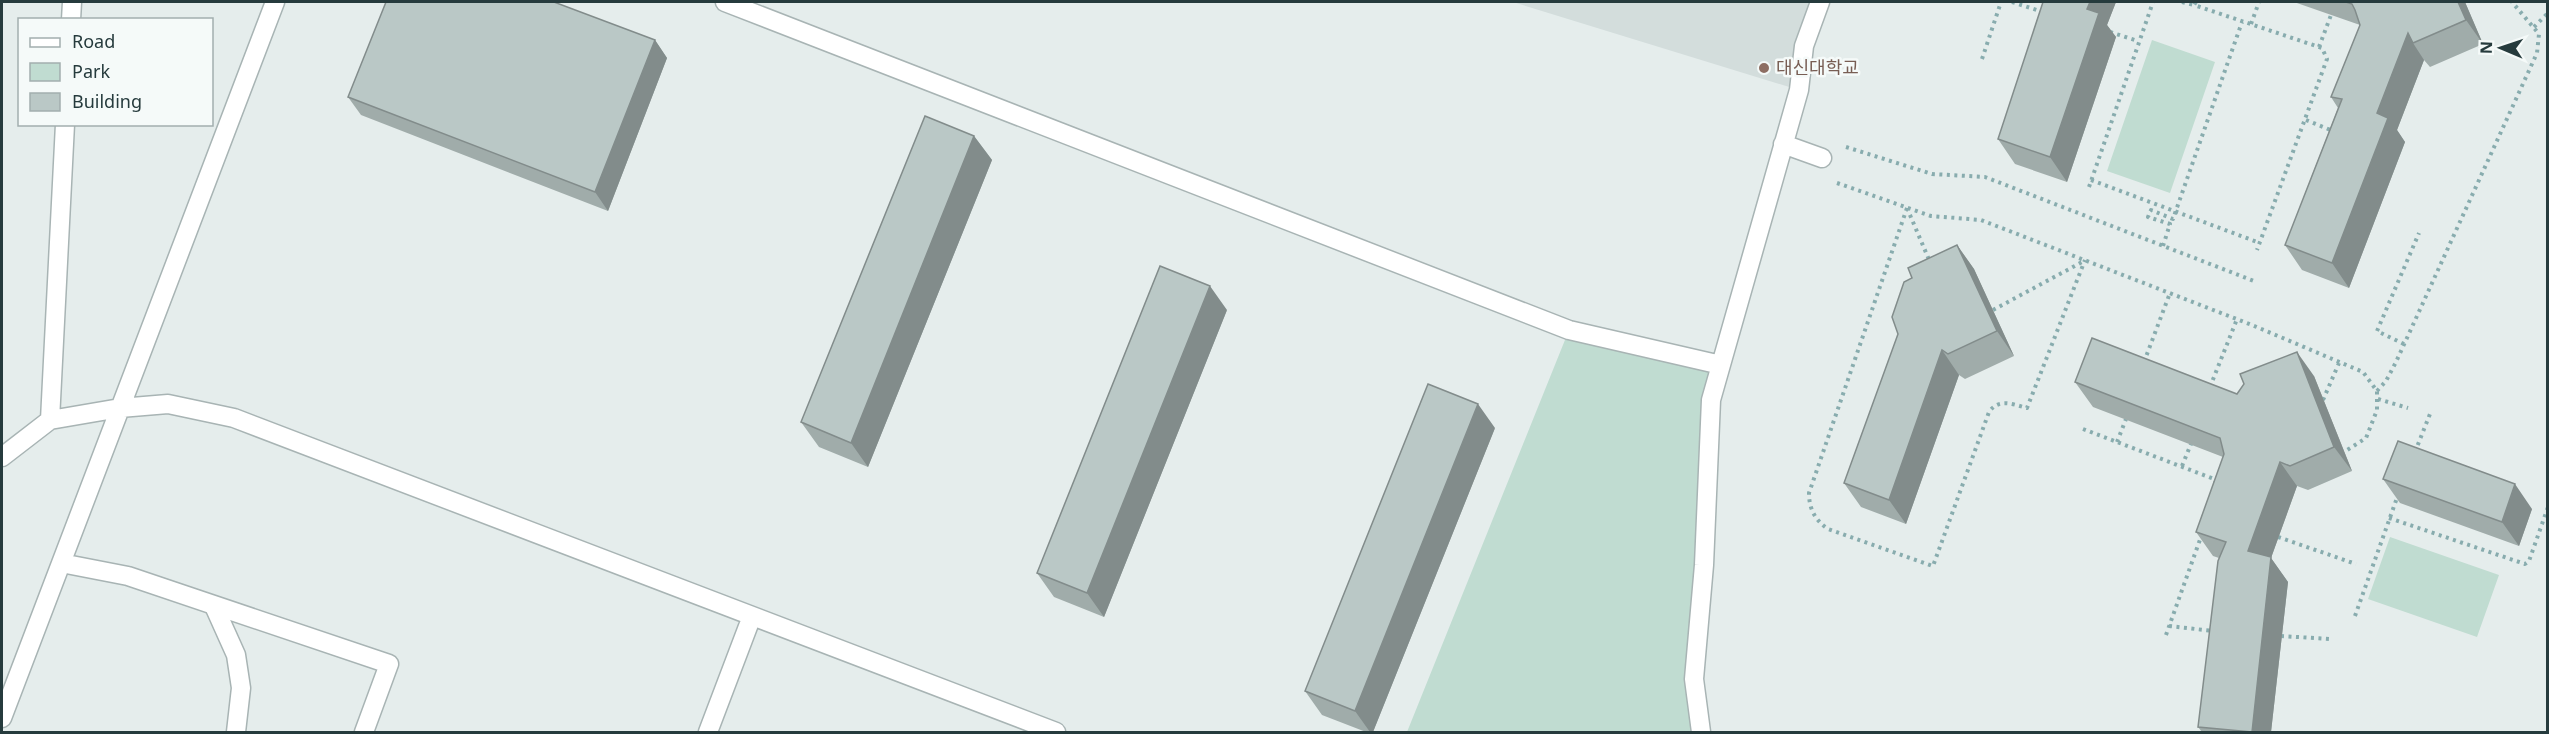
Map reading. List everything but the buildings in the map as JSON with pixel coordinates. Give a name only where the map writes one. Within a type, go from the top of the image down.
[{"type":"street","points":[[71,18],[72,2]]},
{"type":"street","points":[[2,718],[275,2]]},
{"type":"street","points":[[725,2],[1569,330],[1721,365]]},
{"type":"street","points":[[1701,732],[1694,679],[1704,565],[1711,400],[1799,90],[1804,46],[1820,2]]},
{"type":"street","points":[[50,420],[65,126]]},
{"type":"street","points":[[1782,144],[1822,158]]},
{"type":"street","points":[[2,457],[50,420],[120,408],[168,404],[234,418],[752,616],[1008,724],[1056,732]]},
{"type":"street","points":[[61,563],[128,576],[388,664],[364,732]]},
{"type":"street","points":[[214,606],[236,655],[241,688],[236,732]]},
{"type":"street","points":[[708,732],[752,616]]},
{"type":"path","points":[[1982,59],[2001,2]]},
{"type":"path","points":[[2012,2],[2049,14]]},
{"type":"path","points":[[2089,187],[2153,2]]},
{"type":"path","points":[[2182,2],[2195,3],[2242,22],[2319,47],[2328,59],[2257,250]]},
{"type":"path","points":[[2251,24],[2259,2]]},
{"type":"path","points":[[2377,391],[2386,381],[2404,344],[2537,53],[2539,34],[2512,2]]},
{"type":"path","points":[[2534,27],[2547,13]]},
{"type":"path","points":[[2319,47],[2331,15]]},
{"type":"path","points":[[2163,246],[2170,224],[2148,217],[2151,210],[2173,219],[2242,22]]},
{"type":"path","points":[[2105,31],[2138,41]]},
{"type":"path","points":[[2306,120],[2334,131]]},
{"type":"path","points":[[1841,145],[1932,174],[1985,177],[2254,280]]},
{"type":"path","points":[[1826,179],[1931,216],[1981,220],[2237,319],[2363,372],[2377,391],[2375,421],[2366,438],[2344,452]]},
{"type":"path","points":[[2091,180],[2260,243]]},
{"type":"path","points":[[1907,208],[1809,493],[1809,501],[1815,517],[1828,529],[1933,566],[1989,412],[1993,406],[2006,402],[2027,408],[2085,260]]},
{"type":"path","points":[[1907,208],[1932,266]]},
{"type":"path","points":[[2404,344],[2377,331],[2419,233]]},
{"type":"path","points":[[1993,310],[2085,260]]},
{"type":"path","points":[[2143,363],[2170,293]]},
{"type":"path","points":[[2210,389],[2237,319]]},
{"type":"path","points":[[2324,400],[2339,363]]},
{"type":"path","points":[[2378,399],[2408,408]]},
{"type":"path","points":[[2414,455],[2430,414]]},
{"type":"path","points":[[2117,442],[2126,419]]},
{"type":"path","points":[[2083,429],[2214,478],[2217,490]]},
{"type":"path","points":[[2182,466],[2191,444]]},
{"type":"path","points":[[2355,616],[2401,487]]},
{"type":"path","points":[[2389,518],[2525,564],[2529,561],[2547,507]]},
{"type":"path","points":[[2166,635],[2204,528]]},
{"type":"path","points":[[2278,537],[2356,564]]},
{"type":"path","points":[[2169,626],[2217,631]]},
{"type":"path","points":[[2281,636],[2330,639]]},
{"type":"shaded area","name":"대신대학교","points":[[1513,2],[1820,2],[1799,90]]},
{"type":"green space","points":[[2152,40],[2215,62],[2170,193],[2107,171]]},
{"type":"green space","points":[[1569,330],[1721,365],[1697,732],[1407,732]]},
{"type":"green space","points":[[2390,537],[2499,575],[2477,637],[2368,599]]},
{"type":"place","name":"대신대학교","points":[[1764,68]]}]
